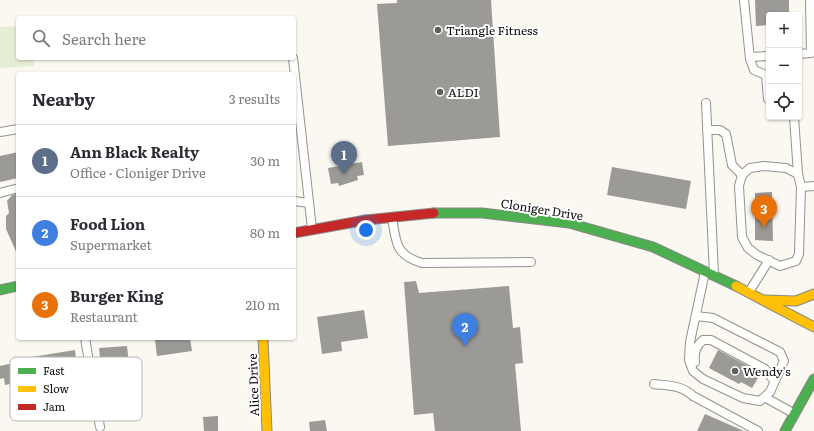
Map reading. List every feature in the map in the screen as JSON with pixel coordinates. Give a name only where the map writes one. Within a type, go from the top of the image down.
[{"type":"main road","name":"Cloniger Drive","points":[[296,233],[392,217],[438,213],[482,213],[569,223],[653,247],[749,292],[814,327]]},
{"type":"main road","points":[[0,290],[16,286]]},
{"type":"main road","points":[[764,300],[796,300],[809,297],[814,294]]},
{"type":"main road","name":"Alice Drive","points":[[263,340],[267,431]]},
{"type":"main road","points":[[785,431],[814,379]]},
{"type":"lane","points":[[744,0],[750,57],[754,70],[766,75],[767,84]]},
{"type":"lane","points":[[802,54],[811,53],[810,0]]},
{"type":"lane","points":[[750,57],[766,56]]},
{"type":"lane","points":[[293,60],[295,72]]},
{"type":"lane","points":[[296,85],[312,230]]},
{"type":"lane","points":[[706,103],[714,276]]},
{"type":"lane","points":[[794,120],[798,174],[801,187],[799,248],[796,261],[780,266],[748,248],[742,237],[738,186],[742,175],[750,168],[764,166],[786,168],[798,174]]},
{"type":"lane","points":[[0,132],[16,129]]},
{"type":"lane","points":[[707,130],[720,130],[726,134],[732,165],[742,175]]},
{"type":"lane","points":[[801,187],[814,186]]},
{"type":"lane","points":[[0,193],[15,189]]},
{"type":"lane","points":[[296,201],[309,203]]},
{"type":"lane","points":[[392,217],[396,241],[399,248],[402,254],[412,260],[430,264],[530,262]]},
{"type":"lane","points":[[749,292],[769,260]]},
{"type":"lane","points":[[696,316],[713,318],[780,352],[784,361],[766,398],[760,401],[743,398],[703,378],[693,371],[689,360],[690,342],[705,271]]},
{"type":"lane","points":[[85,340],[88,357]]},
{"type":"lane","points":[[743,398],[741,392],[712,378],[698,368],[695,362],[694,354],[698,344],[703,340],[711,340],[765,369],[774,380]]},
{"type":"lane","points":[[654,384],[675,385],[686,389],[694,396],[747,428],[758,431]]},
{"type":"lane","points":[[766,398],[795,414]]},
{"type":"lane","points":[[99,421],[100,427]]},
{"type":"green space","points":[[16,26],[16,60],[34,60],[34,66],[0,68],[0,27]]},
{"type":"building","name":"ALDI","points":[[397,0],[491,0],[500,137],[388,146],[377,4],[397,3]]},
{"type":"building","points":[[755,0],[789,0],[789,12],[766,12],[766,25],[756,26]]},
{"type":"building","points":[[16,152],[16,178],[0,182],[0,156]]},
{"type":"building","points":[[362,162],[364,175],[357,176],[358,180],[339,186],[338,183],[331,184],[328,168]]},
{"type":"building","points":[[612,167],[691,181],[686,209],[607,195]]},
{"type":"building","points":[[772,192],[773,241],[755,240],[755,193]]},
{"type":"building","points":[[16,194],[16,252],[6,229],[6,216],[9,213],[7,201],[12,195]]},
{"type":"building","points":[[416,281],[419,293],[509,286],[513,328],[520,327],[523,363],[515,364],[521,431],[435,431],[433,413],[414,415],[404,282]]},
{"type":"building","points":[[364,310],[368,338],[341,342],[342,351],[322,354],[317,317]]},
{"type":"building","points":[[155,340],[190,340],[192,351],[157,356]]},
{"type":"building","points":[[127,346],[128,357],[100,357],[99,348]]},
{"type":"building","points":[[75,350],[76,357],[32,357]]},
{"type":"building","name":"Wendy's","points":[[718,350],[761,373],[752,388],[741,382],[739,384],[709,368]]},
{"type":"building","points":[[10,364],[10,384],[5,385],[4,378],[0,379],[0,366]]},
{"type":"building","points":[[705,414],[744,431],[697,431]]},
{"type":"building","points":[[218,416],[218,431],[204,431],[203,417]]},
{"type":"building","points":[[325,420],[327,431],[310,431],[309,422]]},
{"type":"traffic: fast","points":[[434,213],[482,213],[569,223],[653,247],[736,286]]},
{"type":"traffic: fast","points":[[0,290],[16,286]]},
{"type":"traffic: fast","points":[[785,431],[814,379]]},
{"type":"traffic: slow","points":[[736,286],[814,327]]},
{"type":"traffic: slow","points":[[764,300],[796,301],[814,294]]},
{"type":"traffic: slow","points":[[263,340],[267,431]]},
{"type":"traffic: jam","points":[[296,233],[366,220],[434,213]]},
{"type":"place","name":"Triangle Fitness","points":[[438,30]]},
{"type":"place","name":"ALDI","points":[[440,92]]},
{"type":"place","name":"Ann Black Realty","points":[[344,174]]},
{"type":"place","name":"Burger King","points":[[764,228]]},
{"type":"place","name":"Food Lion","points":[[465,346]]},
{"type":"place","name":"Wendy's","points":[[735,371]]}]
